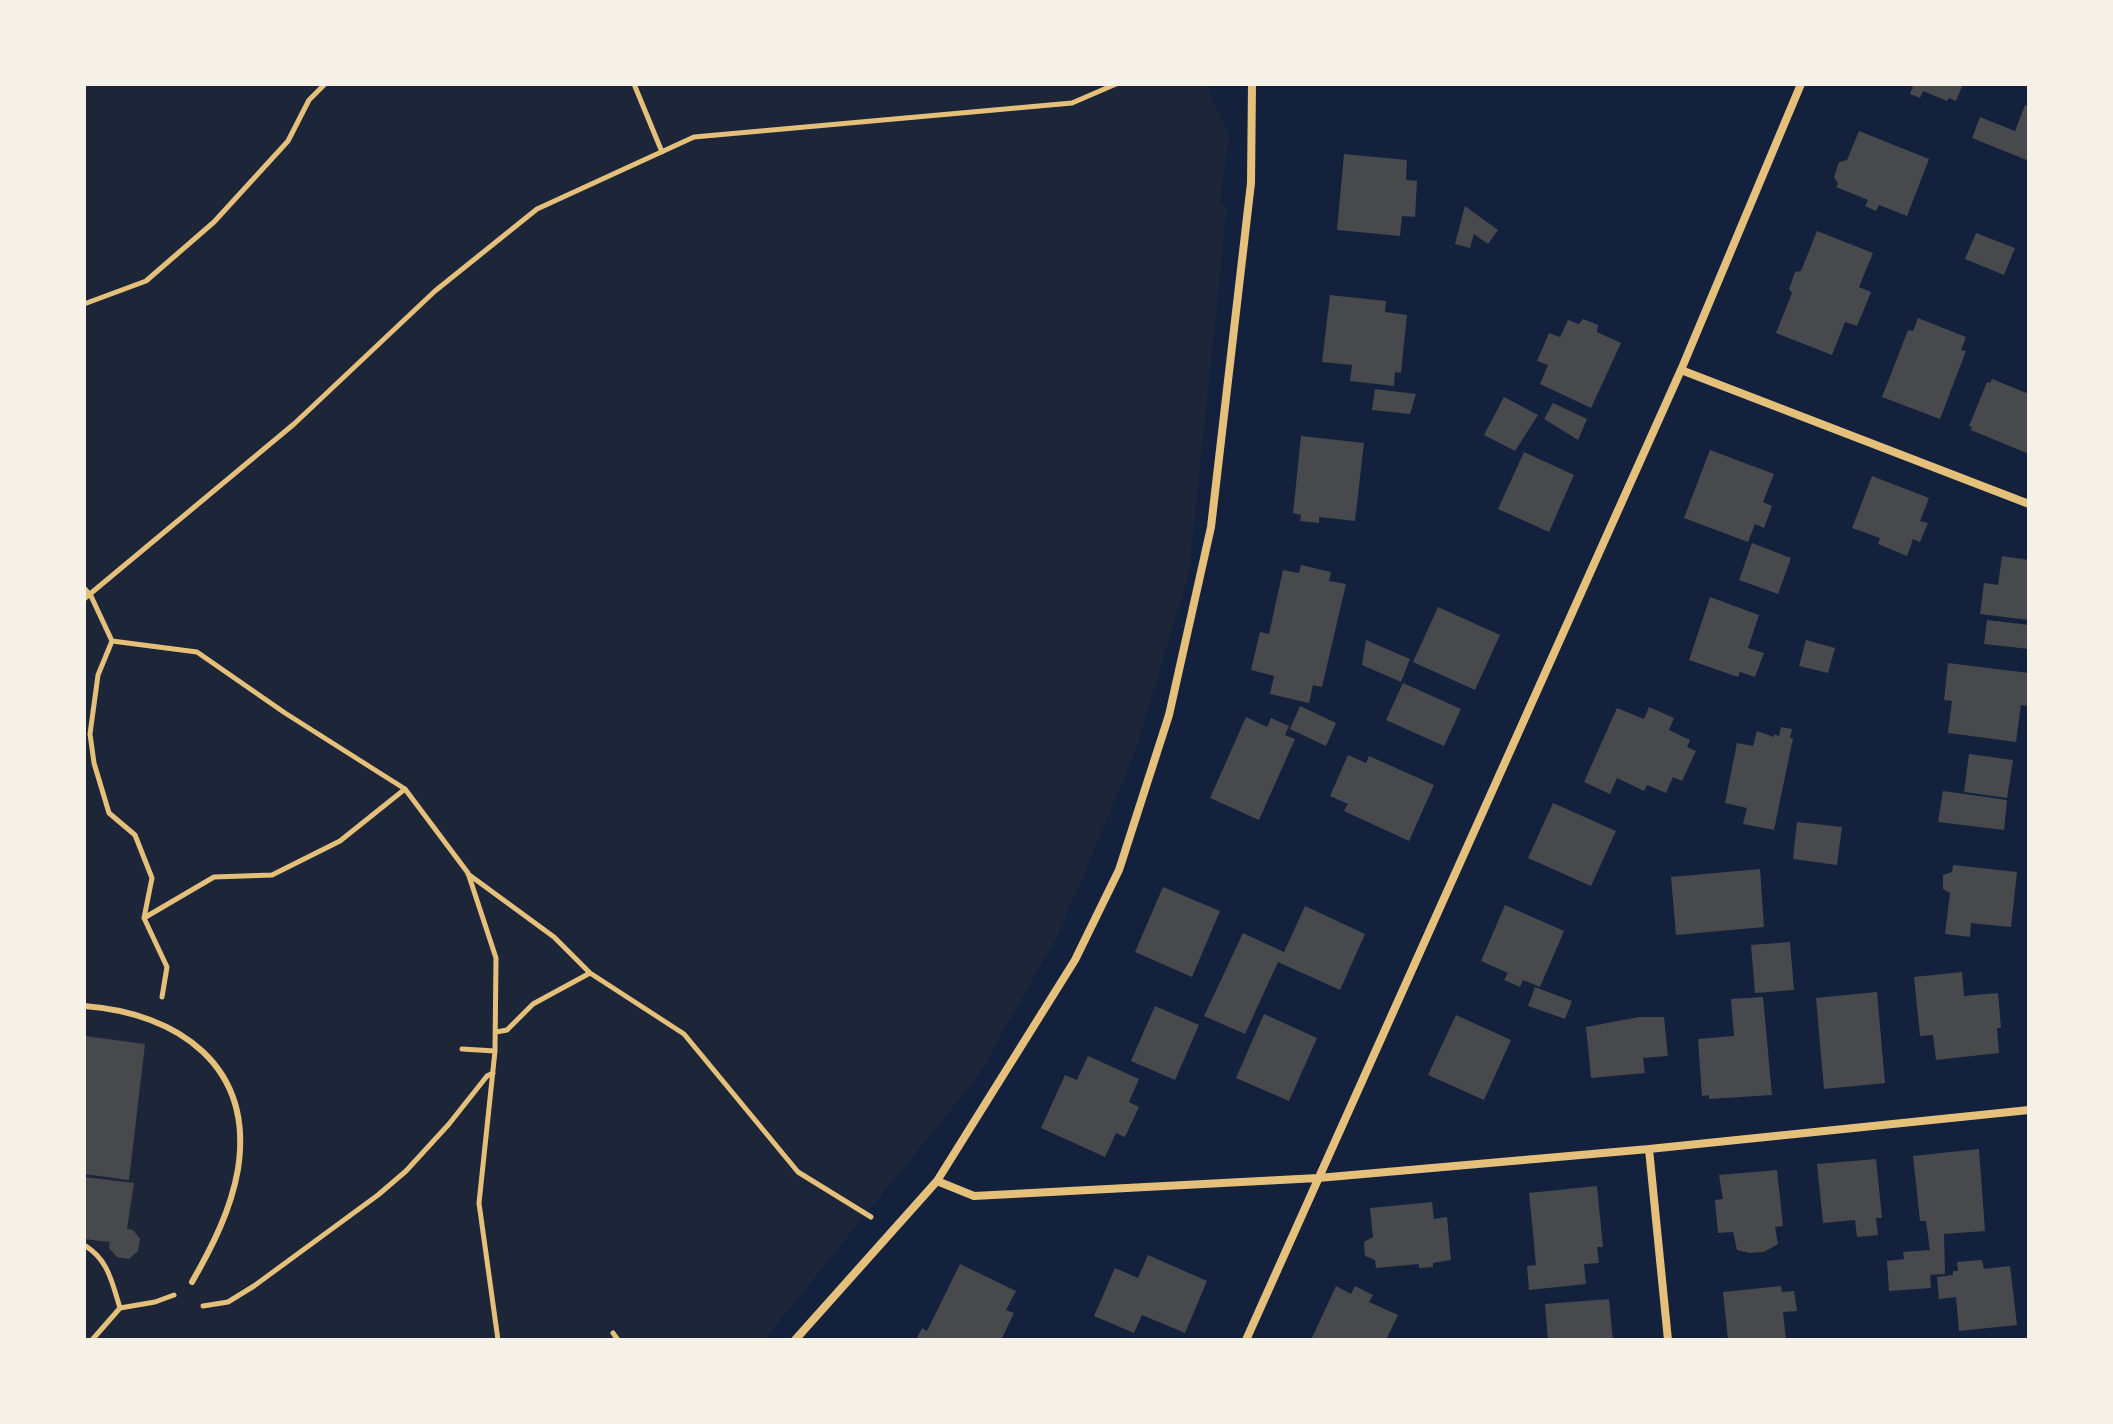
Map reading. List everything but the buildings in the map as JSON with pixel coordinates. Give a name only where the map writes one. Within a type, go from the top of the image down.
[{"type":"street","points":[[795,1340],[937,1181],[1075,960],[1119,870],[1169,715],[1211,527],[1251,183],[1252,84]]},
{"type":"street","points":[[1246,1340],[1681,370],[1801,84]]},
{"type":"street","points":[[1681,370],[2029,504]]},
{"type":"street","points":[[937,1181],[974,1196],[1318,1178],[1649,1149],[2029,1110]]},
{"type":"street","points":[[1649,1149],[1668,1340]]},
{"type":"lane","points":[[84,1006],[156,1021],[187,1037],[203,1049],[218,1067],[234,1099],[241,1131],[238,1170],[225,1215],[192,1282]]},
{"type":"path","points":[[84,304],[146,281],[214,222],[288,141],[309,100],[325,84]]},
{"type":"path","points":[[634,84],[662,152]]},
{"type":"path","points":[[87,598],[294,424],[435,291],[537,209],[694,137],[1072,103],[1116,84]]},
{"type":"path","points":[[84,588],[112,641]]},
{"type":"path","points":[[112,641],[197,652],[285,713],[405,789],[468,873],[554,937],[590,973],[684,1034],[798,1172],[893,1230]]},
{"type":"path","points":[[112,641],[98,675],[90,734],[94,763],[109,813],[135,835],[152,878],[144,918],[165,960],[164,985]]},
{"type":"path","points":[[144,918],[214,877],[272,875],[340,841],[405,789]]},
{"type":"path","points":[[468,873],[496,958],[495,1051],[479,1203],[498,1340]]},
{"type":"path","points":[[496,1032],[507,1030],[533,1004],[590,973]]},
{"type":"path","points":[[462,1049],[495,1051]]},
{"type":"path","points":[[211,1306],[228,1302],[254,1286],[378,1195],[406,1171],[487,1076],[493,1073]]},
{"type":"path","points":[[84,1245],[99,1256],[108,1269],[120,1308]]},
{"type":"path","points":[[92,1340],[120,1308],[155,1302],[183,1292],[192,1282]]},
{"type":"path","points":[[613,1333],[618,1340]]},
{"type":"shaded area","points":[[84,84],[1207,84],[1229,137],[1220,201],[1227,207],[1189,573],[1135,752],[1060,931],[978,1076],[764,1340],[84,1340]]}]
